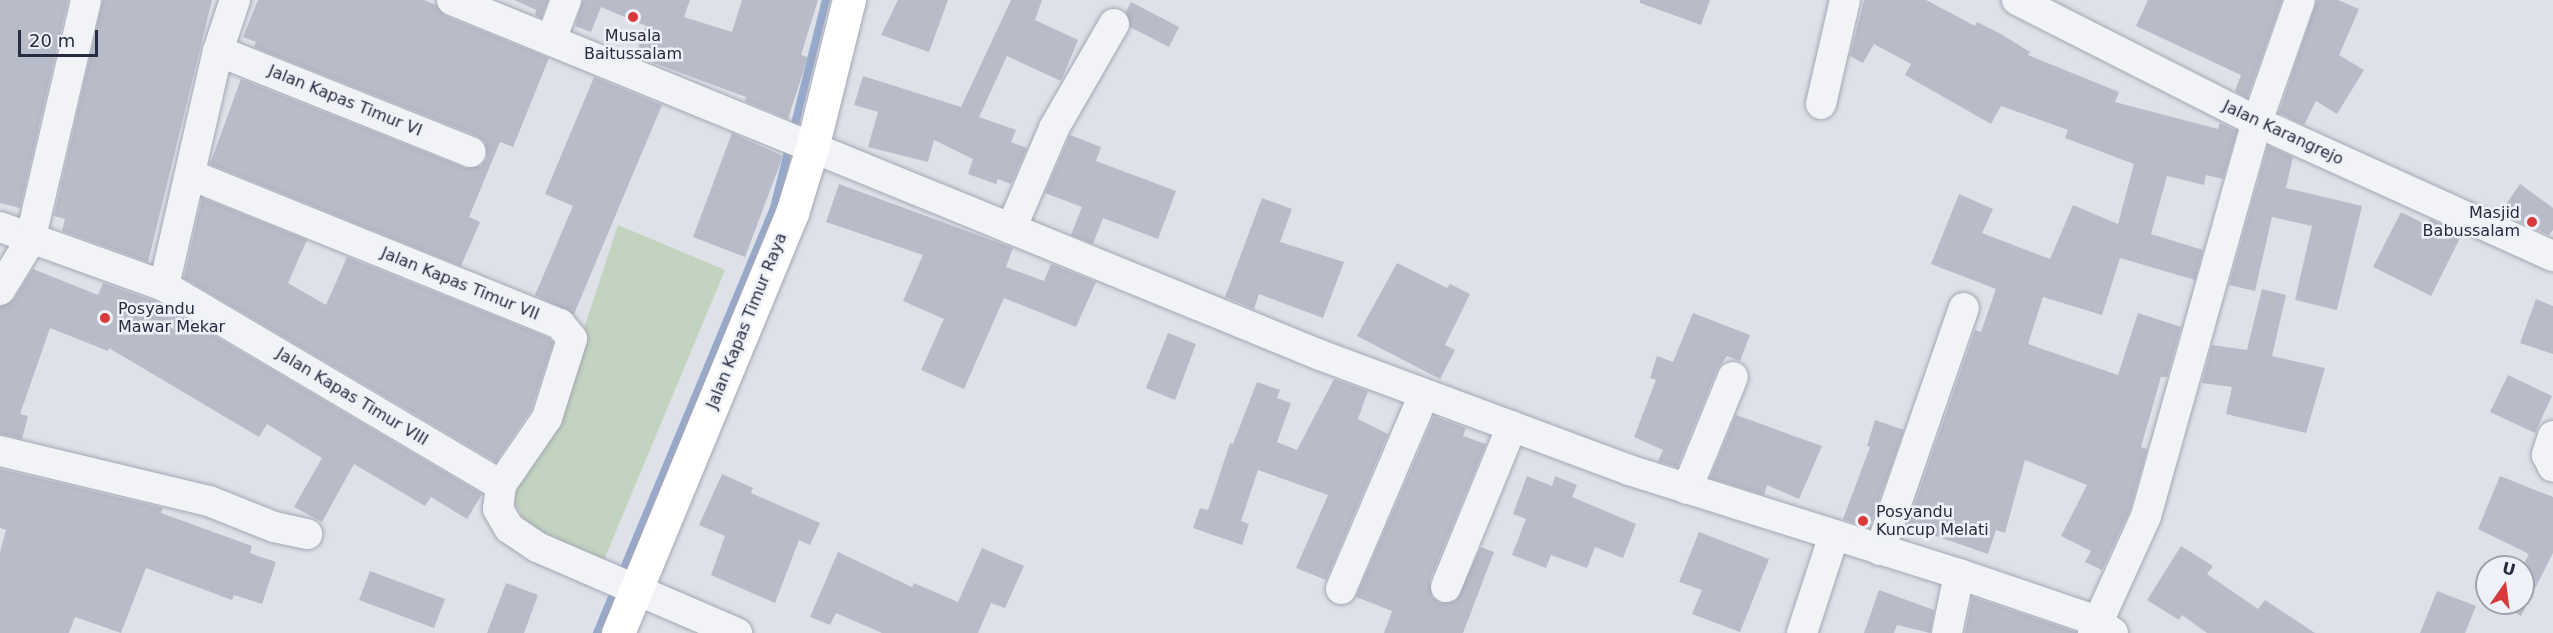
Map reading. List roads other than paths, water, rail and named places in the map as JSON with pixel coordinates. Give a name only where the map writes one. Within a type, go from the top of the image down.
[{"type":"street","points":[[0,290],[30,241],[86,0]]},
{"type":"street","points":[[164,286],[218,51],[234,0]]},
{"type":"street","points":[[452,0],[1011,229],[1424,394],[1687,489],[1959,574],[2101,629],[2146,516],[2257,122],[2300,0]]},
{"type":"street","points":[[551,40],[566,0]]},
{"type":"street","name":"Jalan Kapas Timur Raya","points":[[618,633],[634,586],[792,213],[849,0]]},
{"type":"street","points":[[1821,104],[1845,0]]},
{"type":"street","name":"Jalan Karangrejo","points":[[2017,0],[2257,122],[2553,256]]},
{"type":"street","points":[[1011,229],[1054,128],[1114,24]]},
{"type":"street","name":"Jalan Kapas Timur VI","points":[[218,51],[471,152]]},
{"type":"street","name":"Jalan Kapas Timur VII","points":[[191,175],[560,324],[572,339],[547,418],[501,484]]},
{"type":"street","name":"Jalan Kapas Timur VIII","points":[[0,227],[30,241],[164,286],[501,484]]},
{"type":"street","points":[[1880,550],[1964,308]]},
{"type":"street","points":[[1687,489],[1733,377]]},
{"type":"street","points":[[1341,589],[1424,394]]},
{"type":"street","points":[[1446,587],[1512,426]]},
{"type":"street","points":[[2553,436],[2547,454],[2553,467]]},
{"type":"street","points":[[0,451],[209,501],[274,527],[307,534]]},
{"type":"street","points":[[501,484],[498,509],[509,528],[537,547],[634,586],[737,633]]},
{"type":"street","points":[[1802,633],[1834,535]]},
{"type":"street","points":[[1947,633],[1959,574]]},
{"type":"waterway","points":[[597,633],[774,208],[826,0]]},
{"type":"place","name":"Musala Baitussalam","points":[[633,17]]},
{"type":"place","name":"Masjid Babussalam","points":[[2532,222]]},
{"type":"place","name":"Posyandu Mawar Mekar","points":[[105,318]]},
{"type":"place","name":"Posyandu Kuncup Melati","points":[[1863,521]]}]
